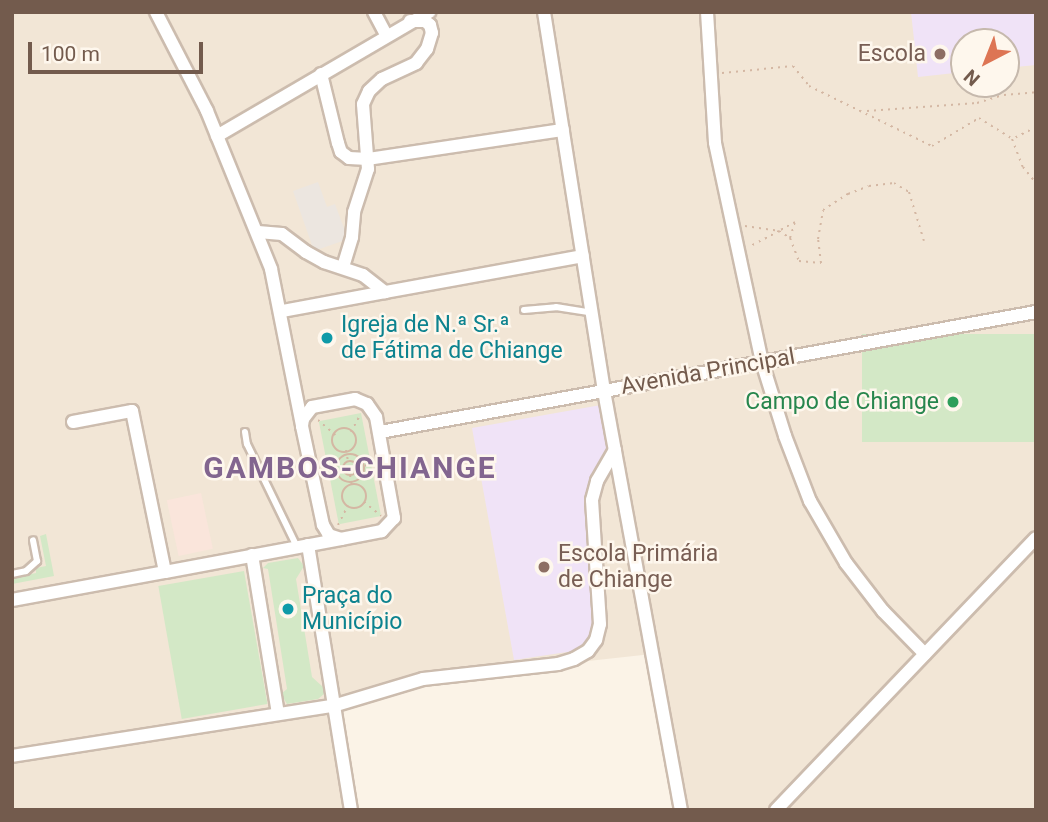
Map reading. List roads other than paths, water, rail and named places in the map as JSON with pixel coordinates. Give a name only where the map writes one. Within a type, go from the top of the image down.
[{"type":"street","points":[[156,12],[217,136],[271,269],[282,312],[323,525],[337,538]]},
{"type":"street","points":[[374,12],[386,35]]},
{"type":"street","points":[[217,136],[429,12]]},
{"type":"street","points":[[544,12],[604,391],[681,810]]},
{"type":"street","points":[[707,12],[715,143],[762,362],[810,501],[846,563],[883,611],[925,654]]},
{"type":"street","points":[[343,267],[352,237],[354,212],[368,169],[363,117],[369,91],[382,79],[416,63],[428,49],[432,33],[430,25],[425,21],[410,21]]},
{"type":"street","points":[[321,74],[341,152],[349,158],[368,159],[563,130]]},
{"type":"street","points":[[258,232],[282,234],[324,262],[363,275],[385,292]]},
{"type":"street","points":[[282,312],[583,256]]},
{"type":"street","name":"Avenida Principal","points":[[380,432],[1036,312]]},
{"type":"street","points":[[12,600],[382,531],[391,524],[394,512],[380,432],[376,417],[368,404],[355,399],[312,407],[302,426]]},
{"type":"street","points":[[72,422],[132,411],[166,572]]},
{"type":"street","points":[[12,756],[333,706],[423,679],[558,664],[588,651],[596,640],[600,624],[592,500],[597,481],[615,450]]},
{"type":"street","points":[[775,810],[1036,538]]},
{"type":"street","points":[[303,546],[351,810]]},
{"type":"street","points":[[253,555],[278,714]]},
{"type":"lane","points":[[523,310],[556,307],[592,313]]},
{"type":"lane","points":[[245,432],[247,444],[303,546]]},
{"type":"lane","points":[[12,574],[26,571],[37,561],[33,540]]},
{"type":"place","name":"Escola","points":[[940,54]]},
{"type":"place","name":"Igreja de N.ª Sr.ª de Fátima de Chiange","points":[[327,338]]},
{"type":"place","name":"Campo de Chiange","points":[[953,402]]},
{"type":"place","name":"Escola Primária de Chiange","points":[[544,567]]},
{"type":"place","name":"Praça do Município","points":[[288,609]]},
{"type":"district","name":"GAMBOS-CHIANGE","points":[[350,468]]}]
